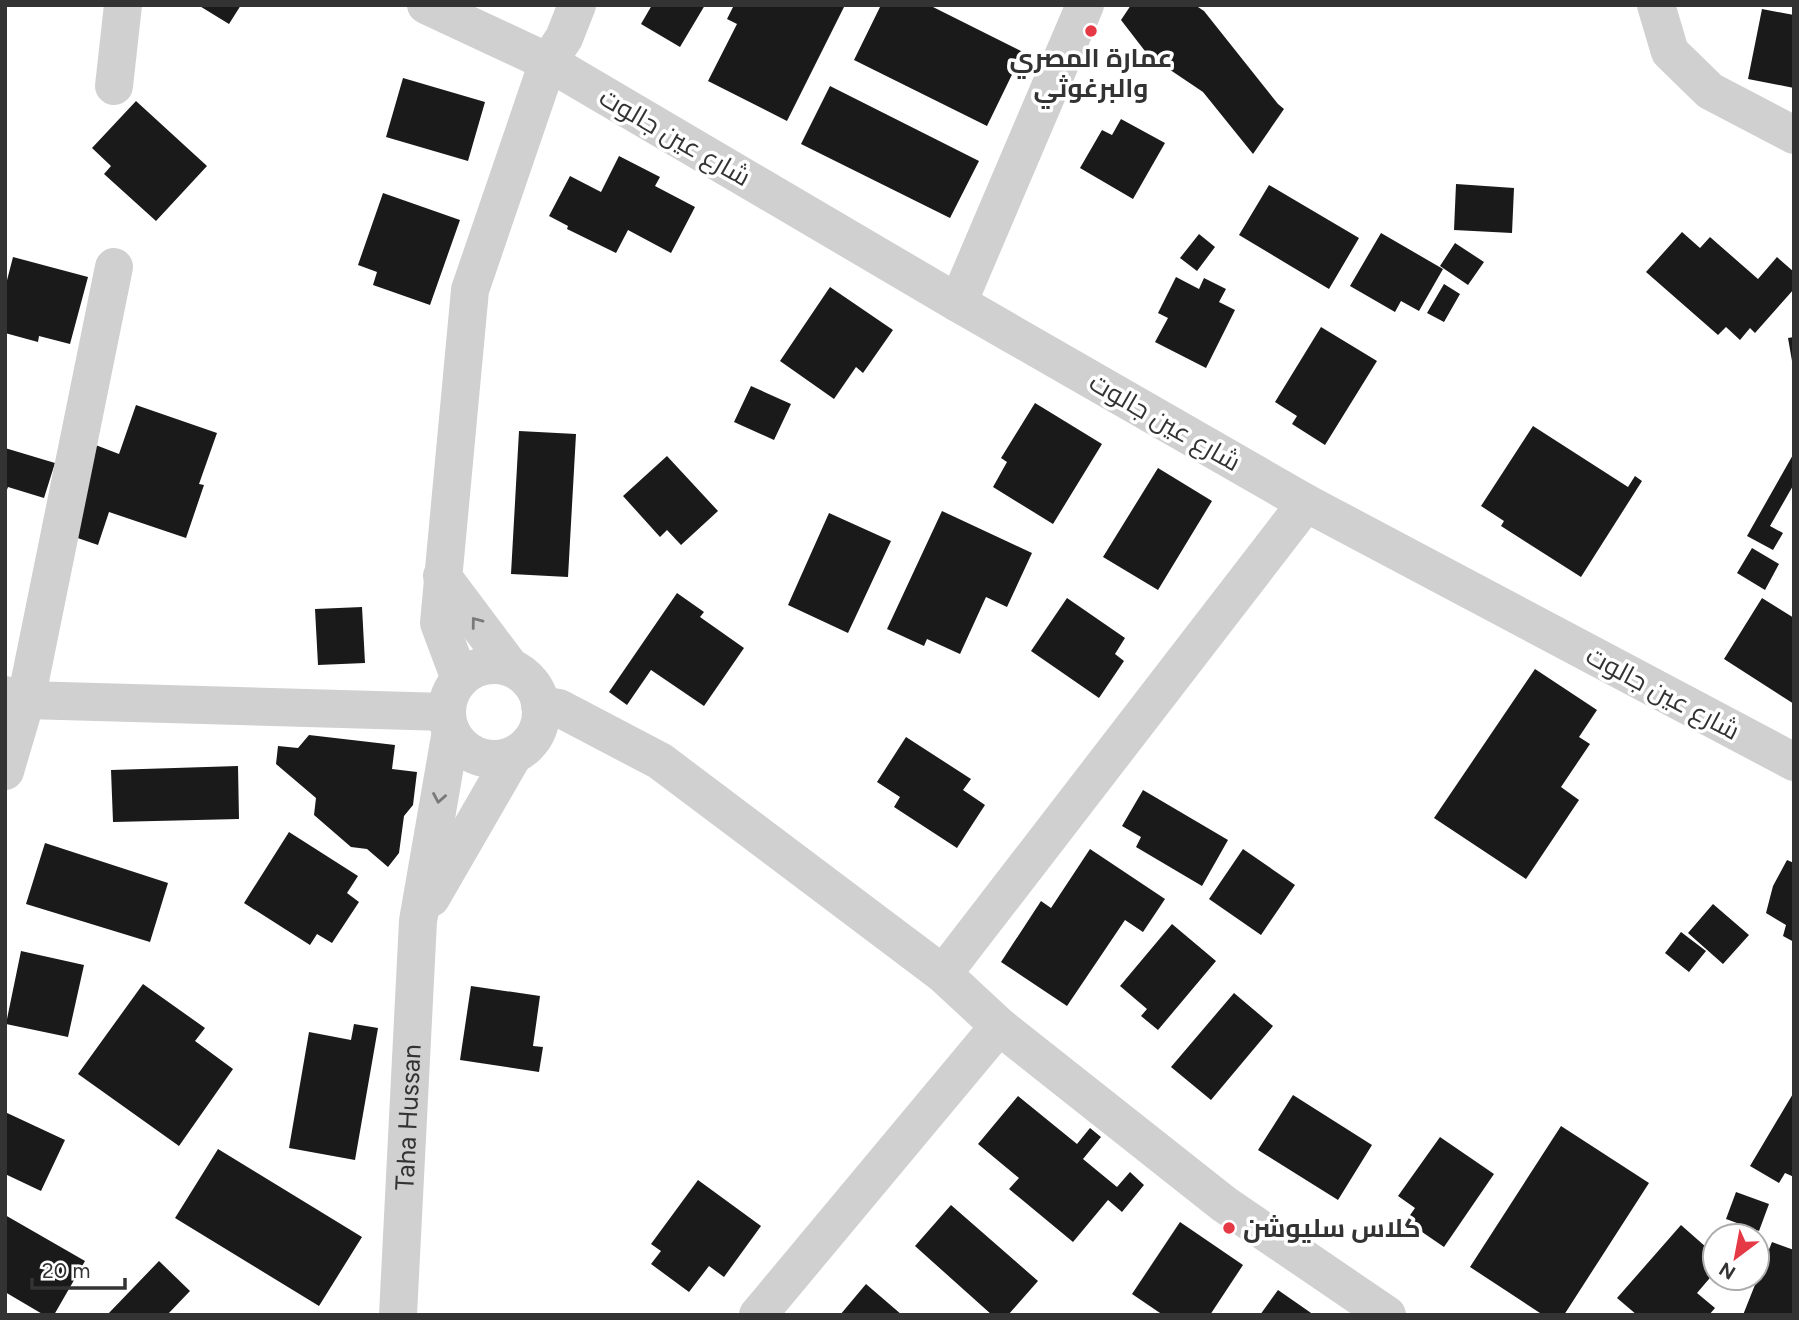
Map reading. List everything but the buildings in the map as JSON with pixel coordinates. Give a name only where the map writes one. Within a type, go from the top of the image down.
[{"type":"street","points":[[114,86],[123,5]]},
{"type":"street","name":"شارع عين جالوت","points":[[426,5],[548,62],[958,303],[1306,503],[1794,762]]},
{"type":"street","points":[[513,756],[495,759],[477,756],[461,746],[439,623],[442,576],[470,290],[548,62],[564,38],[578,5]]},
{"type":"street","points":[[958,303],[1085,5]]},
{"type":"street","points":[[1656,5],[1670,52],[1710,91],[1794,135]]},
{"type":"street","points":[[5,771],[16,697],[114,267]]},
{"type":"street","points":[[943,974],[1306,503]]},
{"type":"street","points":[[418,922],[513,756],[528,745],[538,730],[540,705],[538,694],[527,678],[511,668],[442,576]]},
{"type":"street","points":[[452,707],[475,669],[494,665],[511,668]]},
{"type":"street","points":[[16,697],[452,707]]},
{"type":"street","points":[[540,705],[559,708],[660,761],[943,974],[999,1026],[1224,1204],[1387,1315]]},
{"type":"street","name":"Taha Hussan","points":[[399,1314],[418,922],[452,707]]},
{"type":"street","points":[[758,1315],[999,1026]]},
{"type":"place","name":"عمارة المصري والبرغوثي","points":[[1091,31]]},
{"type":"place","name":"كلاس سليوشن","points":[[1229,1228]]}]
